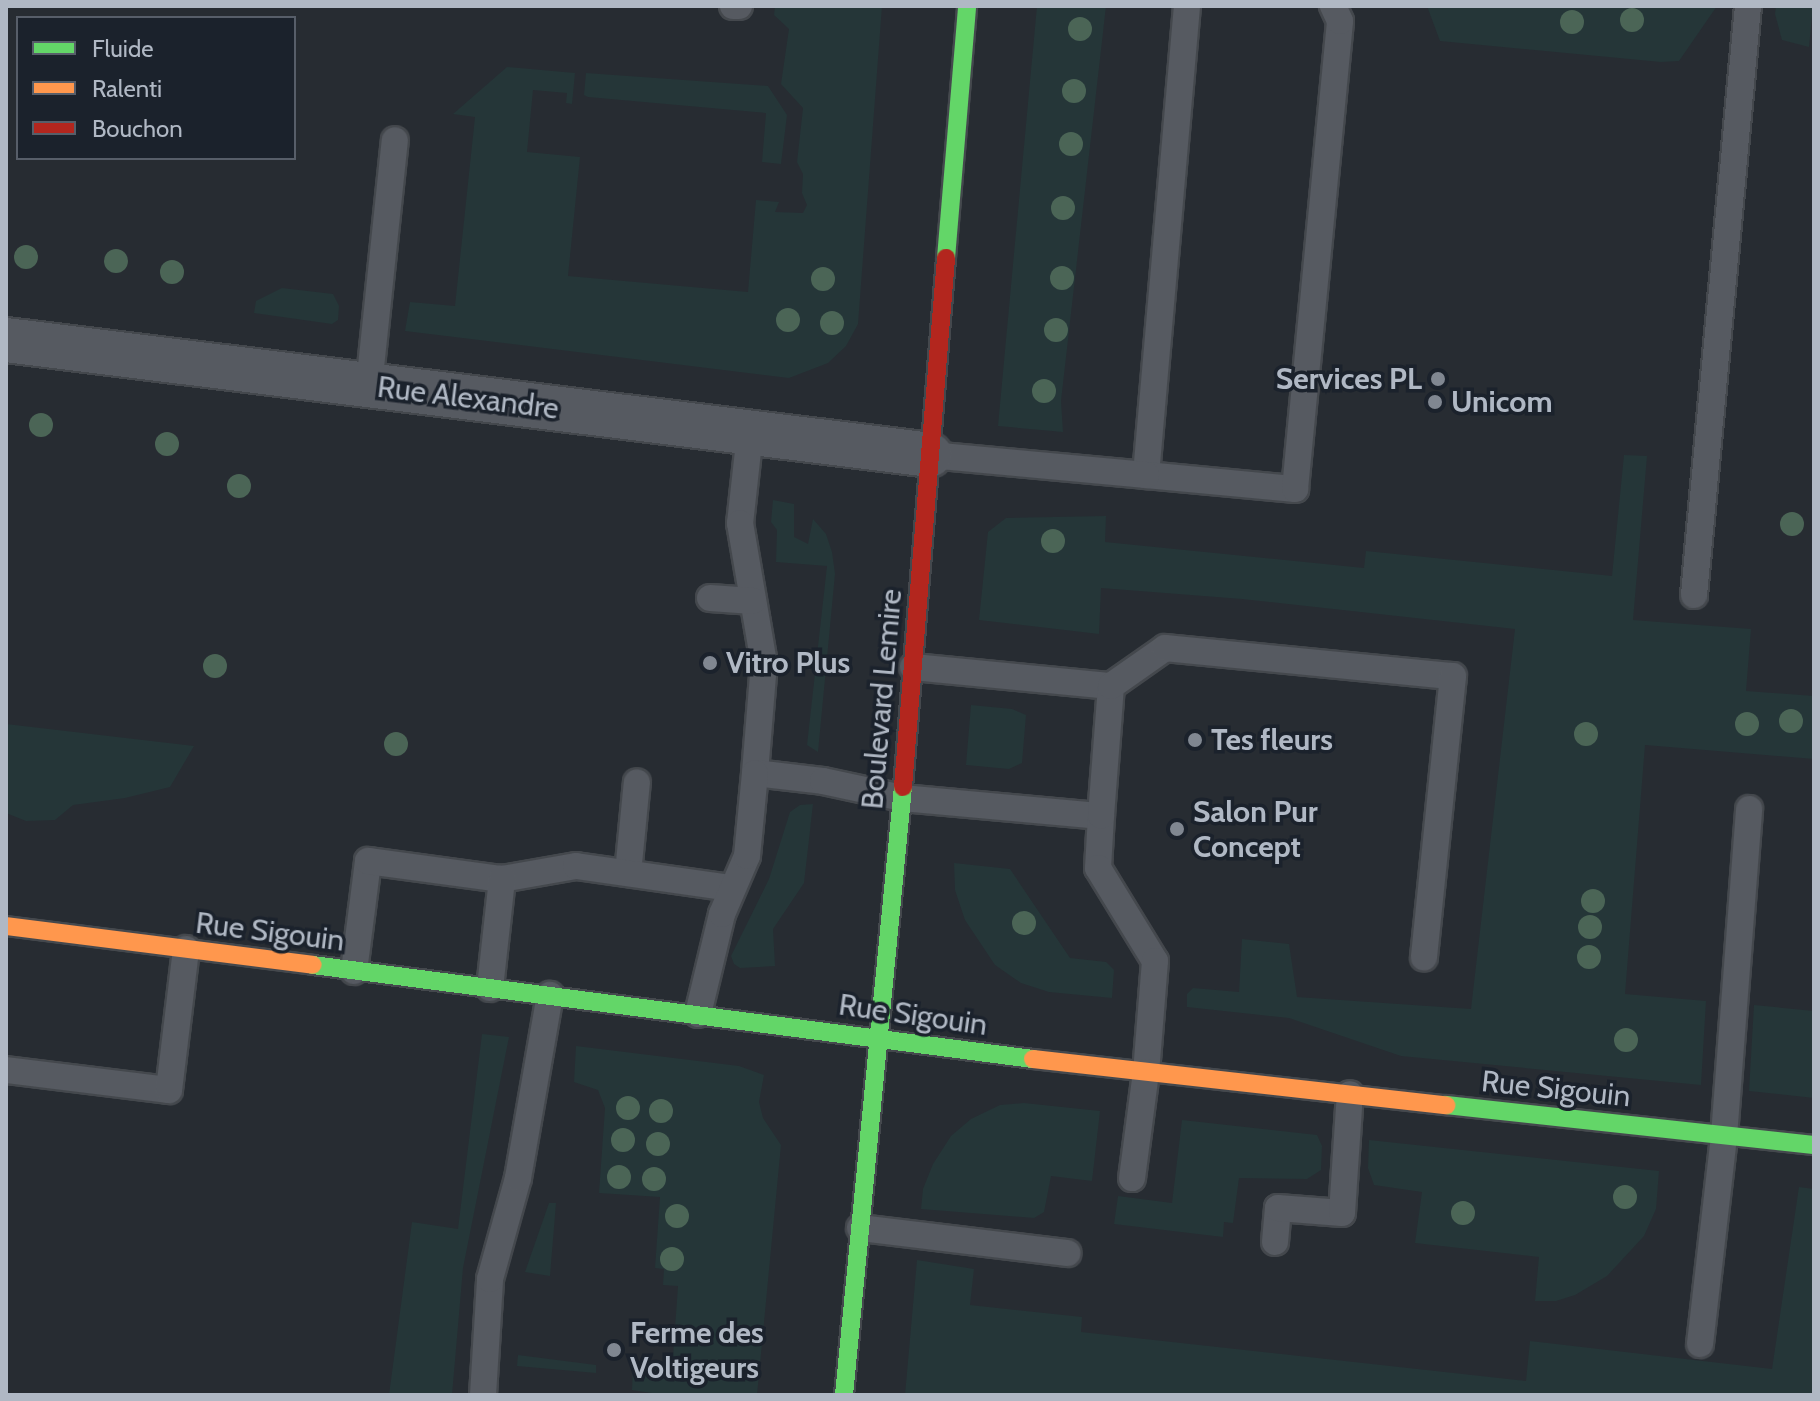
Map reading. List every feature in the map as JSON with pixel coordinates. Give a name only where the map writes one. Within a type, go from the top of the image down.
[{"type":"street","name":"Boulevard Lemire","points":[[844,1395],[902,798],[967,6]]},
{"type":"street","name":"Rue Alexandre","points":[[6,340],[930,455]]},
{"type":"street","name":"Rue Sigouin","points":[[6,926],[1146,1072],[1814,1145]]},
{"type":"lane","points":[[733,6],[739,6]]},
{"type":"lane","points":[[1146,475],[1187,6]]},
{"type":"lane","points":[[930,455],[1295,489],[1340,21],[1333,6]]},
{"type":"lane","points":[[1694,595],[1748,6]]},
{"type":"lane","points":[[369,386],[395,140]]},
{"type":"lane","points":[[698,1014],[705,971],[731,888],[747,856],[755,773],[764,663],[740,523],[750,433]]},
{"type":"lane","points":[[710,598],[753,601]]},
{"type":"lane","points":[[913,667],[1111,686],[1165,648],[1453,676],[1424,958]]},
{"type":"lane","points":[[1111,686],[1098,868],[1155,961],[1146,1072],[1132,1178]]},
{"type":"lane","points":[[755,773],[823,781],[902,798],[1101,816]]},
{"type":"lane","points":[[628,873],[637,782]]},
{"type":"lane","points":[[1700,1344],[1724,1136],[1749,809]]},
{"type":"lane","points":[[354,971],[368,861],[502,879],[576,866],[731,888]]},
{"type":"lane","points":[[490,988],[502,879]]},
{"type":"lane","points":[[6,1070],[169,1090],[186,949]]},
{"type":"lane","points":[[483,1395],[490,1279],[518,1178],[550,995]]},
{"type":"lane","points":[[1275,1242],[1278,1208],[1342,1213],[1350,1094]]},
{"type":"lane","points":[[860,1228],[1067,1253]]},
{"type":"shaded area","points":[[775,6],[882,6],[858,324],[846,346],[828,363],[789,378],[405,331],[410,302],[455,306],[475,117],[453,114],[507,67],[575,73],[572,104],[566,103],[567,93],[533,90],[527,152],[580,157],[568,276],[748,292],[756,200],[779,202],[775,212],[803,213],[807,205],[802,193],[803,174],[797,162],[803,108],[781,84],[789,29],[774,15]]},
{"type":"shaded area","points":[[1037,6],[1106,6],[1061,401],[1063,432],[998,426]]},
{"type":"shaded area","points":[[1427,6],[1717,6],[1679,61],[1661,62],[1440,41]]},
{"type":"shaded area","points":[[1776,6],[1813,6],[1809,47],[1782,40]]},
{"type":"shaded area","points":[[586,73],[768,86],[787,115],[781,164],[762,162],[766,113],[588,97],[584,95]]},
{"type":"shaded area","points":[[282,288],[333,294],[339,306],[338,320],[332,324],[254,313],[256,301]]},
{"type":"shaded area","points":[[1624,455],[1647,456],[1633,620],[1751,629],[1746,691],[1814,696],[1814,759],[1645,745],[1625,994],[1706,1001],[1701,1085],[1401,1056],[1289,1018],[1187,1007],[1187,994],[1193,988],[1239,992],[1242,939],[1289,944],[1297,997],[1471,1009],[1515,629],[1242,599],[1101,588],[1099,634],[979,620],[988,532],[1006,518],[1106,516],[1105,542],[1364,568],[1366,551],[1612,576]]},
{"type":"shaded area","points":[[773,500],[794,504],[794,537],[808,544],[813,519],[826,534],[832,552],[835,574],[818,752],[807,745],[827,566],[776,562],[777,530],[771,522]]},
{"type":"shaded area","points":[[971,705],[1012,709],[1026,715],[1022,763],[1009,769],[966,765]]},
{"type":"shaded area","points":[[6,724],[194,746],[170,787],[125,798],[73,805],[55,820],[26,821],[6,813]]},
{"type":"shaded area","points":[[813,804],[804,883],[773,929],[775,966],[740,968],[731,956],[769,879],[790,812],[800,805]]},
{"type":"shaded area","points":[[954,863],[1010,869],[1070,958],[1106,962],[1114,970],[1112,998],[1049,992],[1021,983],[995,965],[965,920],[955,890]]},
{"type":"shaded area","points":[[1754,1005],[1814,1011],[1814,1098],[1749,1091]]},
{"type":"shaded area","points":[[482,1034],[509,1037],[463,1268],[452,1395],[389,1395],[412,1222],[458,1229]]},
{"type":"shaded area","points":[[576,1046],[739,1066],[764,1075],[759,1102],[763,1118],[781,1145],[757,1395],[665,1395],[632,1390],[633,1368],[672,1371],[678,1286],[663,1285],[664,1269],[655,1268],[660,1197],[599,1193],[605,1108],[598,1090],[574,1082]]},
{"type":"shaded area","points":[[1024,1103],[1100,1111],[1092,1181],[1051,1176],[1044,1212],[1034,1218],[921,1209],[923,1189],[933,1164],[951,1136],[971,1119],[1000,1105]]},
{"type":"shaded area","points":[[1182,1120],[1317,1135],[1322,1146],[1321,1170],[1307,1179],[1239,1178],[1233,1223],[1224,1222],[1223,1237],[1114,1224],[1118,1196],[1172,1203]]},
{"type":"shaded area","points":[[1369,1140],[1659,1171],[1656,1209],[1644,1236],[1607,1276],[1575,1295],[1556,1301],[1535,1301],[1539,1257],[1415,1243],[1422,1192],[1374,1185],[1368,1168]]},
{"type":"shaded area","points":[[1799,1187],[1814,1189],[1814,1395],[905,1395],[917,1260],[974,1269],[970,1305],[1082,1317],[1081,1332],[1526,1381],[1530,1341],[1772,1369]]},
{"type":"shaded area","points":[[549,1203],[556,1203],[550,1276],[525,1272]]},
{"type":"shaded area","points":[[518,1355],[596,1365],[596,1373],[517,1366]]},
{"type":"traffic: fast","points":[[946,258],[967,6]]},
{"type":"traffic: fast","points":[[844,1395],[903,787]]},
{"type":"traffic: fast","points":[[313,965],[1033,1059]]},
{"type":"traffic: fast","points":[[1446,1105],[1814,1145]]},
{"type":"traffic: slow","points":[[6,926],[313,965]]},
{"type":"traffic: slow","points":[[1033,1059],[1446,1105]]},
{"type":"traffic: jam","points":[[903,787],[946,258]]},
{"type":"place","name":"Services PL","points":[[1438,379]]},
{"type":"place","name":"Unicom","points":[[1435,402]]},
{"type":"place","name":"Vitro Plus","points":[[710,663]]},
{"type":"place","name":"Tes fleurs","points":[[1195,740]]},
{"type":"place","name":"Salon Pur Concept","points":[[1177,829]]},
{"type":"place","name":"Ferme des Voltigeurs","points":[[614,1350]]}]
